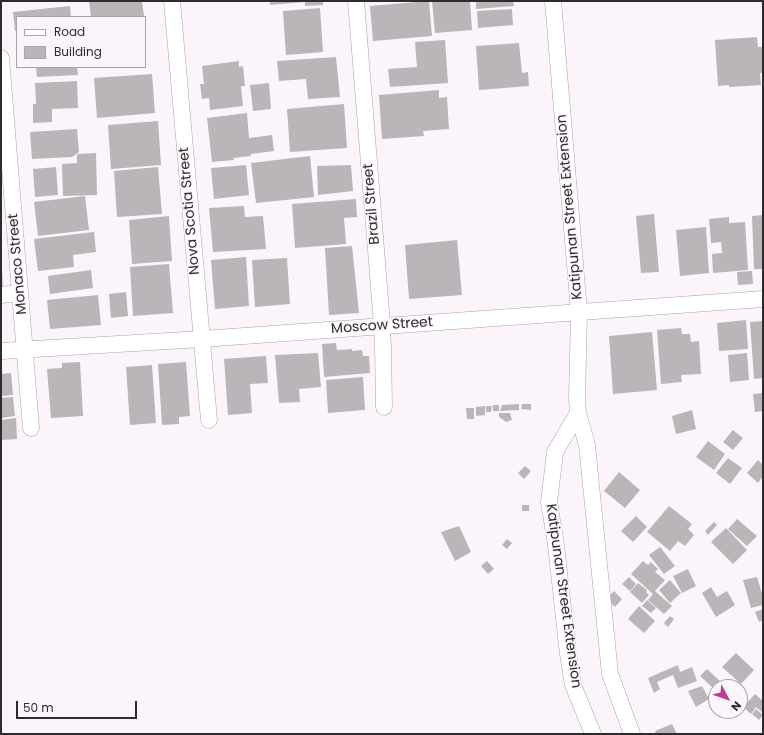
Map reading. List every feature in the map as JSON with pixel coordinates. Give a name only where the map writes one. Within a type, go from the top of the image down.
[{"type":"street","name":"Nova Scotia Street","points":[[172,1],[209,420]]},
{"type":"street","name":"Brazil Street","points":[[356,1],[382,326],[384,407]]},
{"type":"street","name":"Katipunan Street Extension","points":[[553,1],[579,312],[578,413],[587,445],[610,674],[632,734]]},
{"type":"street","name":"Monaco Street","points":[[1,58],[31,428]]},
{"type":"street","points":[[1,295],[20,293]]},
{"type":"street","name":"Moscow Street","points":[[1,351],[202,339],[763,299]]},
{"type":"street","name":"Katipunan Street Extension","points":[[578,413],[555,452],[549,502],[556,545],[568,654],[573,685],[593,734]]},
{"type":"building","points":[[89,1],[142,1],[144,16],[91,16]]},
{"type":"building","points":[[270,1],[323,1],[323,5],[305,6],[305,2],[270,5]]},
{"type":"building","points":[[429,1],[432,36],[373,41],[370,6]]},
{"type":"building","points":[[432,1],[470,1],[472,30],[435,33]]},
{"type":"building","points":[[476,1],[513,1],[514,6],[476,9]]},
{"type":"building","points":[[70,6],[71,16],[16,16],[15,31],[13,12]]},
{"type":"building","points":[[320,8],[323,52],[286,55],[283,11]]},
{"type":"building","points":[[512,9],[513,25],[478,28],[477,11]]},
{"type":"building","points":[[757,37],[758,47],[762,47],[763,73],[760,73],[761,85],[729,87],[729,85],[718,86],[715,40]]},
{"type":"building","points":[[445,40],[448,83],[390,87],[388,69],[417,67],[415,42]]},
{"type":"building","points":[[519,43],[522,73],[528,72],[529,86],[479,90],[476,46]]},
{"type":"building","points":[[336,57],[340,97],[308,99],[306,79],[279,81],[277,61]]},
{"type":"building","points":[[239,61],[239,67],[243,66],[245,86],[241,86],[243,106],[210,110],[209,98],[202,99],[200,84],[204,84],[202,66]]},
{"type":"building","points":[[36,68],[77,68],[78,75],[37,77]]},
{"type":"building","points":[[152,74],[155,113],[97,118],[94,78]]},
{"type":"building","points":[[77,81],[78,108],[52,109],[52,122],[33,123],[33,104],[36,104],[35,83]]},
{"type":"building","points":[[269,83],[271,109],[253,111],[250,85]]},
{"type":"building","points":[[439,90],[439,98],[447,97],[449,129],[423,131],[424,136],[382,139],[379,95]]},
{"type":"building","points":[[344,104],[347,148],[290,152],[287,109]]},
{"type":"building","points":[[247,113],[249,138],[272,135],[274,151],[233,158],[234,160],[212,162],[207,118]]},
{"type":"building","points":[[158,121],[161,165],[111,169],[108,125]]},
{"type":"building","points":[[77,129],[79,152],[72,157],[32,159],[30,132]]},
{"type":"building","points":[[96,153],[97,195],[63,196],[62,164],[77,163],[77,154]]},
{"type":"building","points":[[310,156],[314,197],[256,203],[251,163]]},
{"type":"building","points":[[246,165],[249,195],[214,199],[211,168]]},
{"type":"building","points":[[351,165],[353,191],[318,195],[317,166]]},
{"type":"building","points":[[56,167],[58,195],[35,197],[33,169]]},
{"type":"building","points":[[158,167],[162,214],[117,217],[114,171]]},
{"type":"building","points":[[85,196],[89,230],[38,236],[34,202]]},
{"type":"building","points":[[356,199],[357,217],[344,218],[346,244],[295,248],[292,204]]},
{"type":"building","points":[[244,206],[245,217],[263,216],[266,249],[213,252],[209,208]]},
{"type":"building","points":[[654,214],[659,272],[641,273],[636,216]]},
{"type":"building","points":[[763,215],[763,269],[754,269],[752,216]]},
{"type":"building","points":[[169,216],[172,261],[132,264],[129,220]]},
{"type":"building","points":[[729,217],[729,223],[745,222],[748,270],[713,273],[712,254],[722,253],[721,242],[711,243],[709,219]]},
{"type":"building","points":[[706,227],[709,273],[680,276],[676,230]]},
{"type":"building","points":[[94,232],[96,252],[73,255],[74,267],[38,271],[34,239]]},
{"type":"building","points":[[457,240],[462,295],[409,299],[405,245]]},
{"type":"building","points":[[352,246],[359,313],[329,315],[325,248]]},
{"type":"building","points":[[246,257],[249,306],[215,309],[211,260]]},
{"type":"building","points":[[287,258],[290,304],[255,307],[252,260]]},
{"type":"building","points":[[169,264],[173,313],[133,316],[130,267]]},
{"type":"building","points":[[2,269],[3,287],[1,287]]},
{"type":"building","points":[[91,270],[93,288],[50,294],[48,276]]},
{"type":"building","points":[[752,271],[753,284],[738,285],[737,272]]},
{"type":"building","points":[[126,292],[128,316],[111,318],[109,294]]},
{"type":"building","points":[[98,295],[101,325],[50,329],[47,300]]},
{"type":"building","points":[[746,320],[748,349],[719,351],[717,323]]},
{"type":"building","points":[[763,321],[763,378],[754,379],[750,322]]},
{"type":"building","points":[[681,328],[682,334],[690,334],[691,342],[699,341],[701,374],[681,375],[682,382],[661,384],[657,330]]},
{"type":"building","points":[[652,332],[657,390],[613,394],[609,336]]},
{"type":"building","points":[[336,343],[337,350],[362,350],[363,356],[369,356],[370,373],[324,377],[322,344]]},
{"type":"building","points":[[318,353],[321,387],[299,389],[300,402],[279,403],[275,355]]},
{"type":"building","points":[[747,353],[749,380],[730,382],[728,355]]},
{"type":"building","points":[[266,356],[268,383],[250,384],[252,413],[228,415],[224,359]]},
{"type":"building","points":[[80,362],[83,416],[51,418],[47,369],[62,368],[62,363]]},
{"type":"building","points":[[186,362],[190,416],[179,417],[179,424],[162,425],[158,364]]},
{"type":"building","points":[[152,365],[156,423],[130,425],[126,367]]},
{"type":"building","points":[[11,373],[13,395],[1,396],[1,374]]},
{"type":"building","points":[[363,377],[365,410],[328,413],[326,380]]},
{"type":"building","points":[[763,393],[763,411],[755,412],[753,394]]},
{"type":"building","points":[[13,397],[15,416],[1,418],[1,398]]},
{"type":"building","points":[[519,404],[519,410],[500,411],[502,405]]},
{"type":"building","points":[[522,404],[531,404],[531,410],[521,409]]},
{"type":"building","points":[[493,405],[499,405],[499,411],[493,411]]},
{"type":"building","points":[[485,406],[485,415],[476,416],[476,407]]},
{"type":"building","points":[[486,406],[492,406],[491,412],[486,412]]},
{"type":"building","points":[[466,408],[474,408],[474,419],[467,419]]},
{"type":"building","points":[[692,410],[696,429],[676,434],[672,416]]},
{"type":"building","points":[[499,413],[510,413],[512,420],[506,422],[499,417]]},
{"type":"building","points":[[16,418],[17,439],[1,440],[1,420]]},
{"type":"building","points":[[733,430],[743,438],[733,450],[723,442]]},
{"type":"building","points":[[708,441],[725,454],[714,470],[696,457]]},
{"type":"building","points":[[728,458],[742,468],[730,484],[716,473]]},
{"type":"building","points":[[758,460],[763,465],[763,476],[758,483],[747,473]]},
{"type":"building","points":[[525,466],[531,471],[524,479],[518,473]]},
{"type":"building","points":[[619,472],[640,490],[625,508],[604,491]]},
{"type":"building","points":[[522,505],[529,505],[529,511],[522,511]]},
{"type":"building","points":[[669,506],[692,524],[688,529],[694,535],[685,546],[678,541],[670,551],[647,532]]},
{"type":"building","points":[[636,516],[647,527],[633,542],[621,531]]},
{"type":"building","points":[[737,519],[757,536],[747,546],[728,529]]},
{"type":"building","points":[[714,522],[717,525],[708,535],[705,531]]},
{"type":"building","points":[[459,526],[471,552],[455,561],[441,532]]},
{"type":"building","points":[[726,528],[747,550],[733,564],[711,542]]},
{"type":"building","points":[[507,539],[512,543],[507,549],[502,545]]},
{"type":"building","points":[[660,547],[675,566],[664,574],[649,555]]},
{"type":"building","points":[[487,561],[494,569],[488,574],[481,566]]},
{"type":"building","points":[[643,561],[648,565],[651,562],[658,569],[655,572],[665,580],[655,591],[672,606],[664,614],[648,600],[653,594],[631,574]]},
{"type":"building","points":[[688,569],[696,586],[682,593],[673,576]]},
{"type":"building","points":[[629,577],[636,584],[630,591],[622,584]]},
{"type":"building","points":[[757,577],[763,597],[763,605],[751,608],[743,580]]},
{"type":"building","points":[[670,580],[681,593],[670,603],[659,590]]},
{"type":"building","points":[[638,583],[647,590],[646,592],[649,595],[642,603],[630,592]]},
{"type":"building","points":[[711,587],[717,597],[727,591],[735,605],[716,617],[702,593]]},
{"type":"building","points":[[614,591],[622,599],[615,607],[607,599]]},
{"type":"building","points":[[647,600],[656,608],[651,613],[642,606]]},
{"type":"building","points":[[639,606],[655,621],[644,633],[628,619]]},
{"type":"building","points":[[763,609],[763,620],[759,622],[755,612]]},
{"type":"building","points":[[670,616],[674,619],[668,627],[664,623]]},
{"type":"building","points":[[736,653],[754,670],[746,679],[735,679],[722,667]]},
{"type":"building","points":[[678,665],[680,672],[692,667],[697,681],[678,688],[673,675],[657,682],[660,689],[654,693],[648,678]]},
{"type":"building","points":[[707,669],[718,679],[708,679],[708,683],[700,676]]},
{"type":"building","points":[[702,686],[708,700],[696,707],[688,691]]},
{"type":"building","points":[[755,694],[763,701],[763,713],[756,707],[751,714],[748,711],[748,702]]},
{"type":"building","points":[[756,709],[763,715],[759,720],[752,714]]},
{"type":"building","points":[[672,724],[677,734],[656,734],[655,731]]}]
